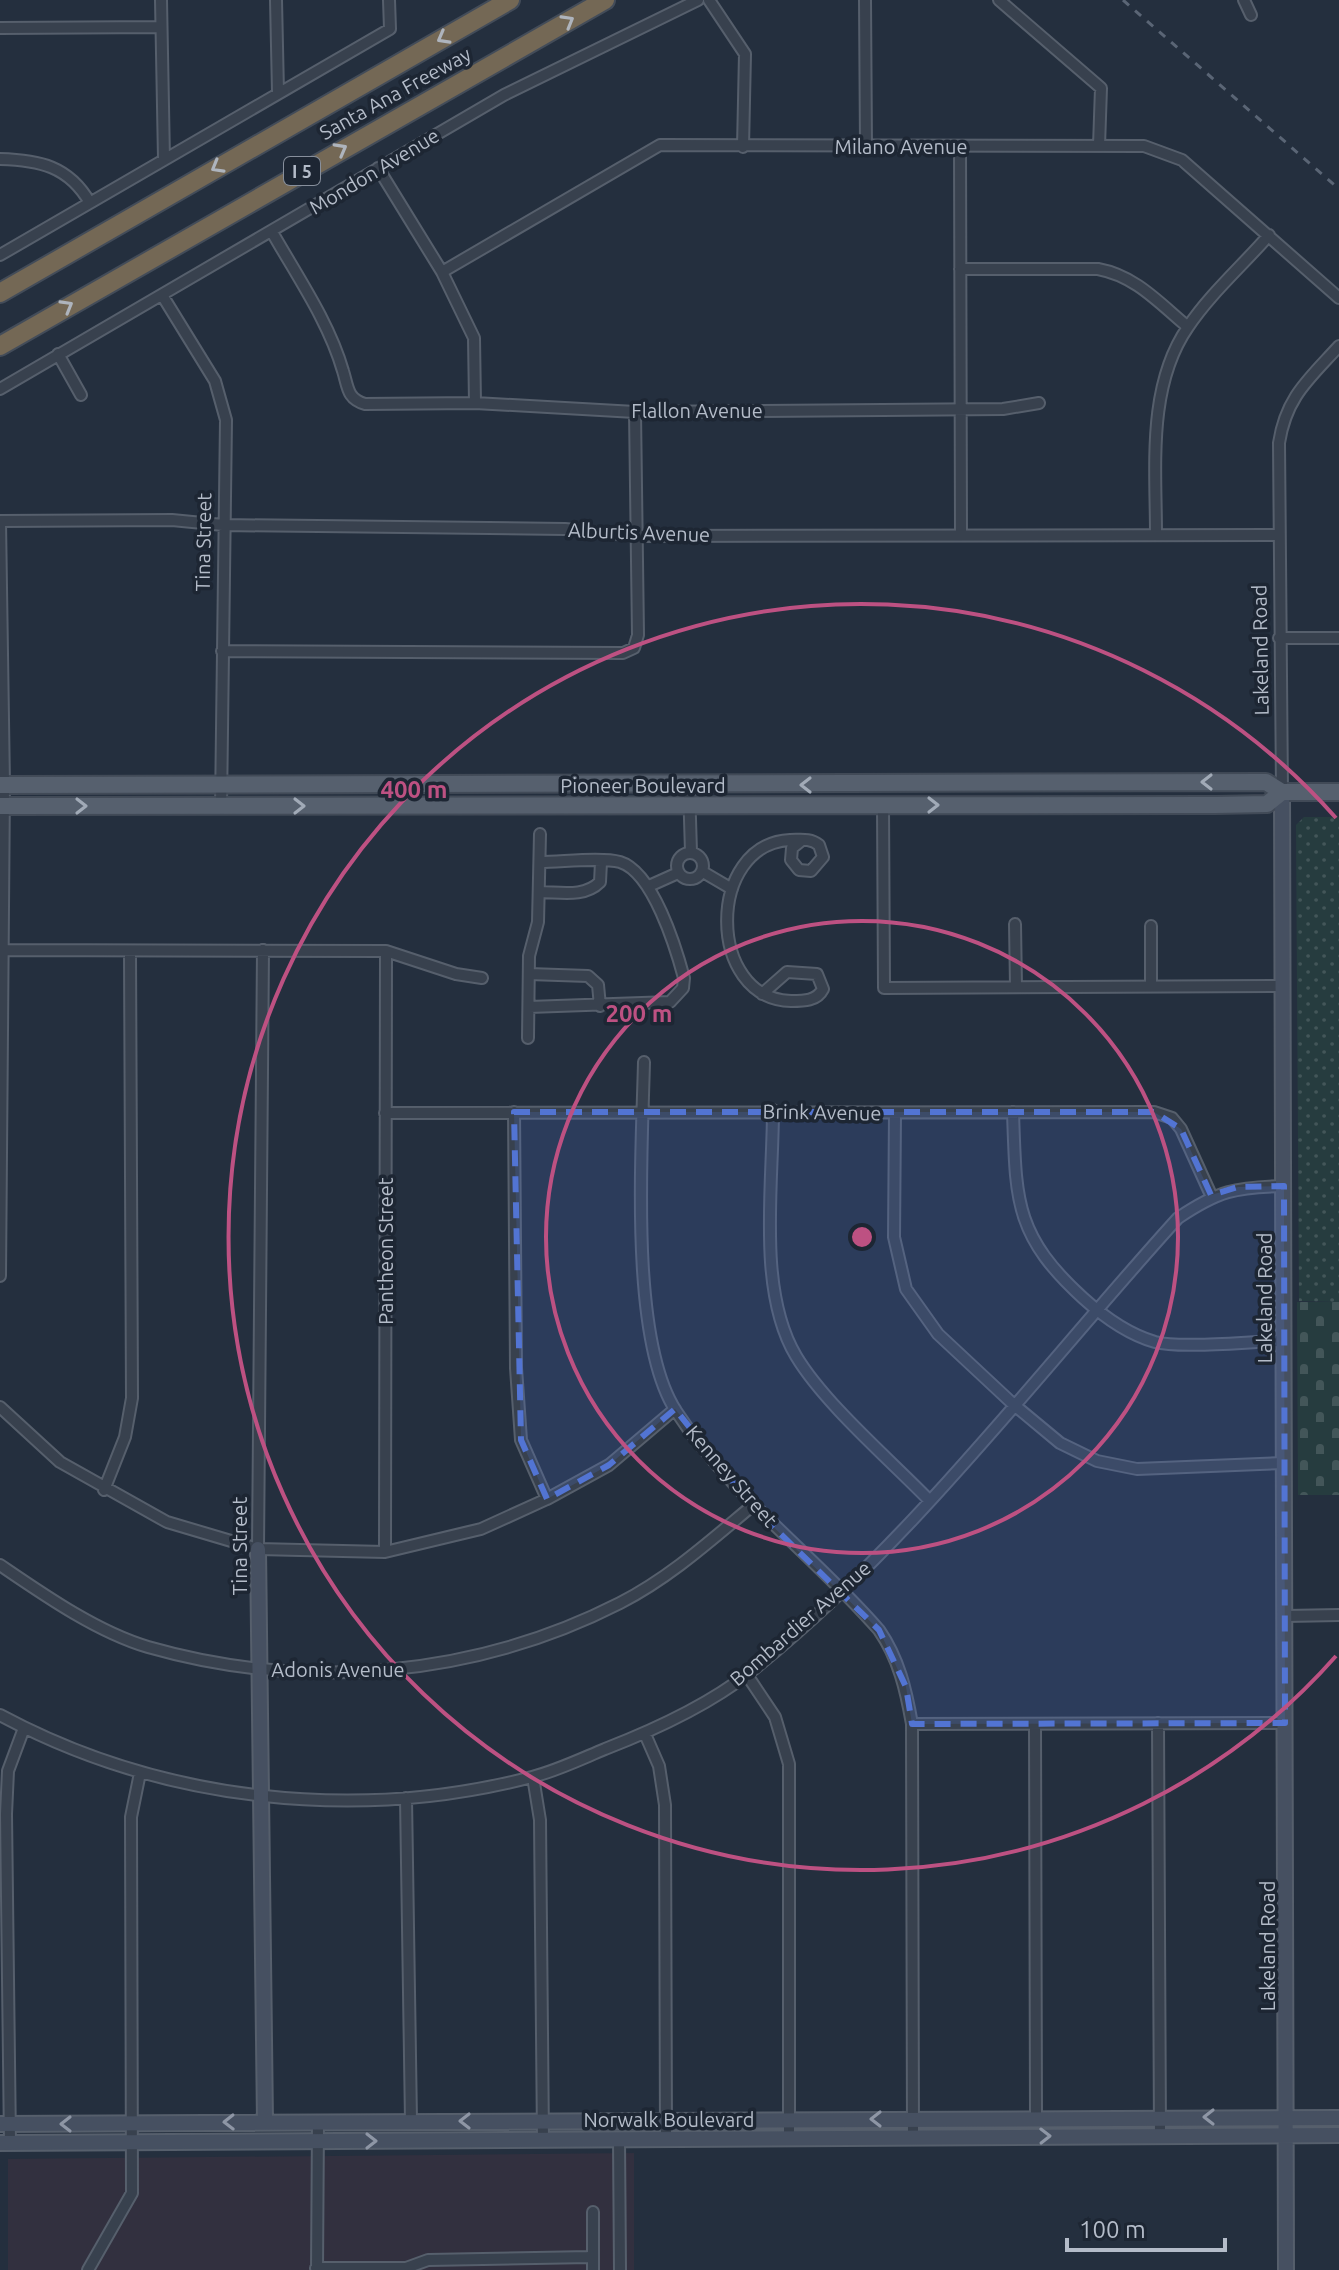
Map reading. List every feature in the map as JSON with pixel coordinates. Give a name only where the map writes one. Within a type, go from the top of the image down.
[{"type":"highway","name":"Santa Ana Freeway","points":[[0,293],[510,0]]},
{"type":"highway","name":"Santa Ana Freeway","points":[[0,346],[605,0]]},
{"type":"main road","name":"Pioneer Boulevard","points":[[2,785],[689,786],[1266,782],[1282,792],[1339,792]]},
{"type":"main road","name":"Pioneer Boulevard","points":[[2,806],[1266,804],[1282,792]]},
{"type":"main road","name":"Lakeland Road","points":[[1282,792],[1286,2270]]},
{"type":"main road","name":"Tina Street","points":[[258,1549],[265,2122]]},
{"type":"main road","name":"Norwalk Boulevard","points":[[5,2124],[1339,2118]]},
{"type":"main road","name":"Norwalk Boulevard","points":[[5,2143],[1339,2135]]},
{"type":"street","points":[[161,0],[164,159]]},
{"type":"street","points":[[276,0],[278,92]]},
{"type":"street","points":[[0,255],[390,29],[389,0]]},
{"type":"street","name":"Mondon Avenue","points":[[0,389],[504,95],[698,0]]},
{"type":"street","points":[[709,0],[745,54],[743,147]]},
{"type":"street","points":[[865,0],[866,147]]},
{"type":"street","points":[[999,0],[1101,88],[1099,146]]},
{"type":"street","points":[[1244,0],[1251,15]]},
{"type":"street","points":[[0,28],[161,27]]},
{"type":"street","name":"Milano Avenue","points":[[442,272],[660,145],[1144,146],[1182,160],[1339,298]]},
{"type":"street","points":[[960,146],[961,535]]},
{"type":"street","points":[[0,159],[49,164],[81,187],[90,203]]},
{"type":"street","points":[[378,168],[442,272],[474,338],[475,403]]},
{"type":"street","name":"Flallon Avenue","points":[[272,232],[338,352],[349,394],[356,402],[475,403],[635,412],[1003,409],[1039,403]]},
{"type":"street","points":[[1156,535],[1156,433],[1162,392],[1188,327],[1269,235]]},
{"type":"street","points":[[960,269],[1098,269],[1118,273],[1135,282],[1188,327]]},
{"type":"street","name":"Tina Street","points":[[162,295],[215,381],[226,420],[221,807]]},
{"type":"street","name":"Lakeland Road","points":[[1282,792],[1278,535],[1283,418],[1292,397],[1339,346]]},
{"type":"street","points":[[58,354],[81,395]]},
{"type":"street","points":[[222,651],[623,653],[634,648],[638,635],[635,412]]},
{"type":"street","name":"Alburtis Avenue","points":[[0,521],[172,520],[223,525],[565,529],[637,536],[1278,535]]},
{"type":"street","points":[[0,521],[0,1276]]},
{"type":"street","points":[[1279,638],[1339,638]]},
{"type":"street","points":[[689,786],[691,852],[704,863],[703,872],[696,879],[686,880],[678,873],[677,864],[682,855],[691,852]]},
{"type":"street","points":[[883,806],[884,988],[1282,986]]},
{"type":"street","points":[[528,1038],[529,956],[538,922],[540,834]]},
{"type":"street","points":[[762,994],[787,972],[813,972],[823,983],[820,995],[809,1000],[782,1000],[762,994],[747,984],[732,952],[728,909],[732,889],[743,865],[758,849],[778,841],[802,840]]},
{"type":"street","points":[[529,1007],[670,1002],[683,988],[681,966],[649,886],[637,872],[620,862],[540,862]]},
{"type":"street","points":[[539,892],[585,893],[600,882],[601,862]]},
{"type":"street","points":[[703,872],[732,889]]},
{"type":"street","points":[[649,886],[678,873]]},
{"type":"street","points":[[1015,924],[1016,987]]},
{"type":"street","points":[[1151,926],[1151,987]]},
{"type":"street","points":[[1,950],[386,951],[456,974],[482,978]]},
{"type":"street","name":"Tina Street","points":[[258,1549],[263,950]]},
{"type":"street","name":"Pantheon Street","points":[[385,1552],[386,951]]},
{"type":"street","points":[[104,1490],[125,1437],[132,1398],[130,952]]},
{"type":"street","points":[[529,974],[588,976],[598,985],[600,1006]]},
{"type":"street","name":"Kenney Street","points":[[644,1062],[644,1291],[654,1354],[675,1409],[752,1506],[842,1590],[879,1630],[894,1655],[906,1687],[912,1724],[913,2138]]},
{"type":"street","points":[[773,1110],[772,1279],[783,1330],[812,1379],[928,1499]]},
{"type":"street","name":"Brink Avenue","points":[[385,1113],[773,1110],[1154,1112],[1172,1118],[1181,1129],[1211,1195]]},
{"type":"street","points":[[514,1112],[516,1368],[521,1440],[547,1499]]},
{"type":"street","points":[[1013,1112],[1015,1185],[1026,1226],[1048,1267],[1095,1309],[1127,1332],[1158,1343],[1284,1341]]},
{"type":"street","points":[[895,1113],[894,1237],[906,1289],[938,1334],[1013,1404],[1060,1443],[1097,1461],[1137,1469],[1284,1463]]},
{"type":"street","name":"Bombardier Avenue","points":[[0,1715],[24,1728],[140,1773],[296,1801],[406,1798],[533,1777],[645,1734],[747,1675],[842,1590],[928,1499],[1178,1218],[1211,1195],[1238,1187],[1284,1186]]},
{"type":"street","points":[[0,1407],[60,1462],[104,1490],[167,1522],[258,1549],[385,1552],[481,1529],[547,1499],[609,1465],[675,1409]]},
{"type":"street","name":"Adonis Avenue","points":[[0,1565],[57,1604],[146,1647],[259,1669],[392,1673],[506,1650],[622,1602],[684,1563],[752,1506]]},
{"type":"street","points":[[1286,1616],[1339,1615]]},
{"type":"street","points":[[747,1675],[775,1717],[789,1764],[789,2138]]},
{"type":"street","points":[[1158,1723],[1160,2135]]},
{"type":"street","points":[[912,1724],[1285,1723]]},
{"type":"street","points":[[1035,1724],[1036,2118]]},
{"type":"street","points":[[5,2143],[6,1814],[8,1771],[24,1728]]},
{"type":"street","points":[[645,1734],[659,1766],[665,1805],[666,2139]]},
{"type":"street","points":[[88,2270],[132,2193],[131,1817],[140,1773]]},
{"type":"street","points":[[533,1777],[540,1820],[543,2140]]},
{"type":"street","points":[[406,1798],[411,2121]]},
{"type":"street","name":"Tina Street","points":[[265,2122],[265,2141]]},
{"type":"street","points":[[318,2122],[316,2269],[406,2269],[428,2260],[584,2258],[593,2253]]},
{"type":"street","points":[[619,2139],[620,2270]]},
{"type":"street","points":[[593,2212],[593,2270]]},
{"type":"highlighted area","points":[[514,1112],[1154,1112],[1181,1129],[1211,1195],[1238,1187],[1284,1186],[1285,1723],[912,1724],[906,1687],[879,1630],[752,1506],[675,1409],[609,1465],[547,1499],[521,1440]]},
{"type":"shaded area","points":[[634,2153],[634,2270],[8,2270],[8,2159]]},
{"type":"green space","points":[[1304,817],[1339,817],[1339,1302],[1299,1301],[1296,825]]},
{"type":"green space","points":[[1297,1302],[1339,1302],[1339,1495],[1298,1495]]},
{"type":"railway","points":[[1123,0],[1339,189]]}]
